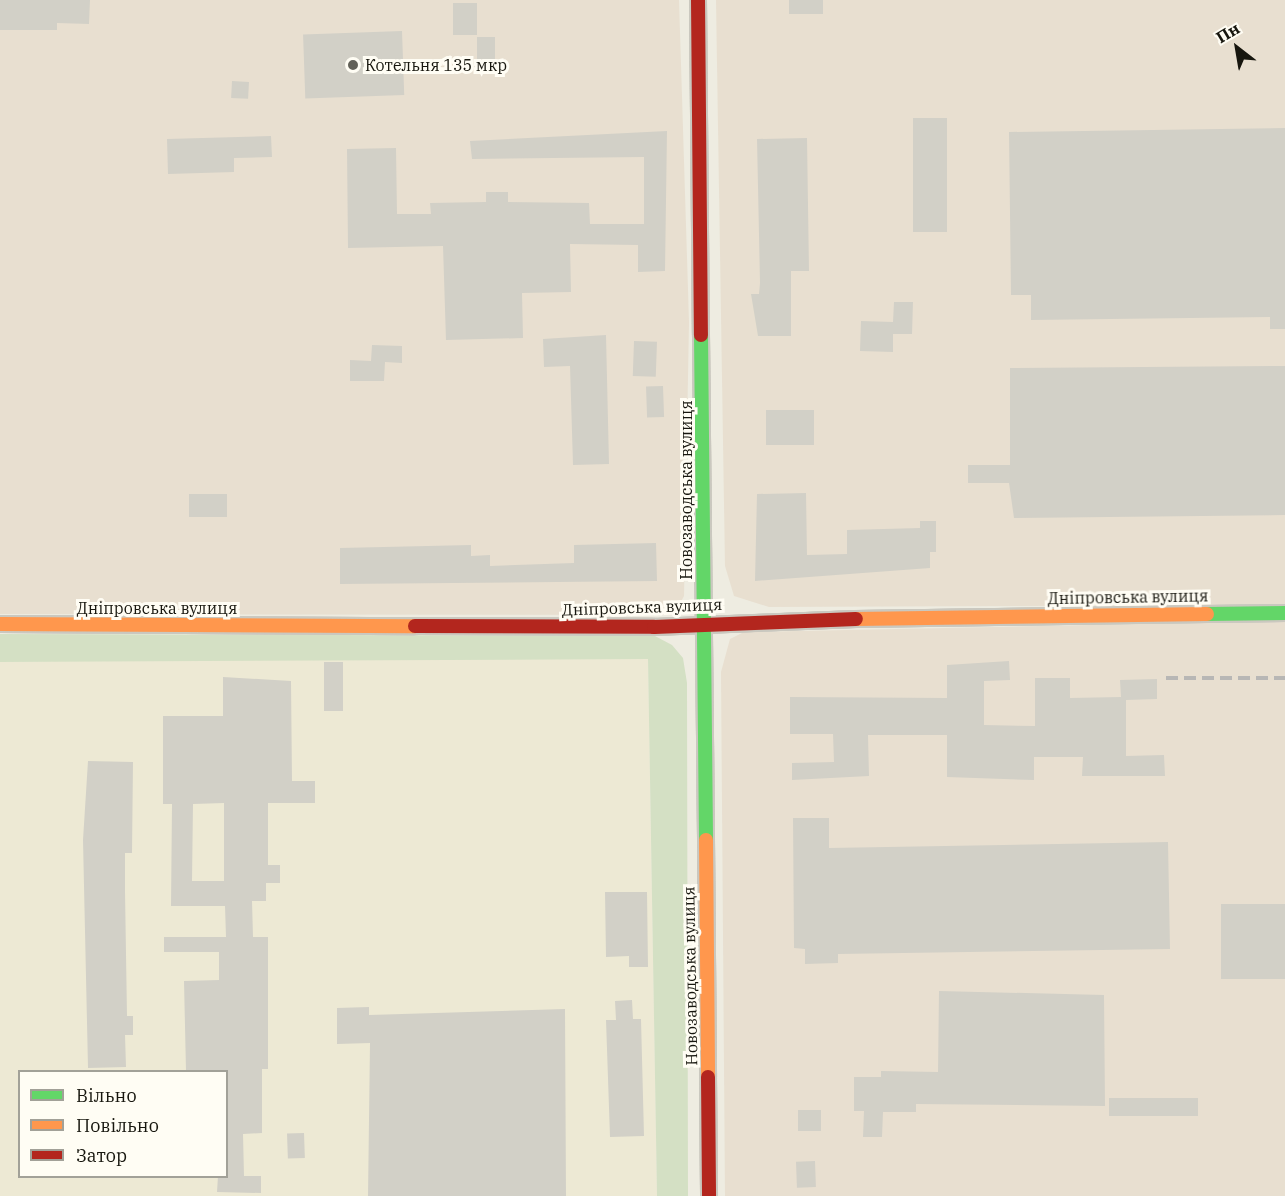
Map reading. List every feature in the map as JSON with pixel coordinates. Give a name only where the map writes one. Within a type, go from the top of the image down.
[{"type":"street","name":"Новозаводська вулиця","points":[[698,0],[708,1196]]},
{"type":"street","name":"Дніпровська вулиця","points":[[0,624],[703,622],[1285,613]]},
{"type":"shaded area","points":[[0,0],[679,0],[689,322],[684,596],[674,615],[0,614]]},
{"type":"shaded area","points":[[716,0],[1285,0],[1285,605],[769,607],[734,596],[725,566]]},
{"type":"shaded area","points":[[1285,621],[1285,1196],[725,1196],[721,672],[730,639],[744,632]]},
{"type":"shaded area","points":[[217,658],[648,659],[657,1196],[0,1196],[0,662]]},
{"type":"green space","points":[[0,634],[655,636],[672,645],[683,658],[687,683],[688,1196],[657,1196],[648,659],[0,662]]},
{"type":"building","points":[[0,0],[90,0],[89,24],[57,23],[57,30],[0,30]]},
{"type":"building","points":[[789,0],[823,0],[823,14],[789,14]]},
{"type":"building","points":[[453,3],[477,3],[477,35],[453,35]]},
{"type":"building","name":"Котельня 135 мкр","points":[[402,31],[404,95],[305,98],[303,34]]},
{"type":"building","points":[[477,37],[495,37],[495,73],[477,73]]},
{"type":"building","points":[[232,81],[249,82],[248,99],[231,98]]},
{"type":"building","points":[[913,118],[947,118],[947,232],[913,232]]},
{"type":"building","points":[[1285,128],[1285,329],[1270,329],[1270,317],[1031,320],[1031,295],[1011,295],[1009,132]]},
{"type":"building","points":[[667,131],[665,271],[638,272],[638,245],[570,244],[571,292],[522,293],[523,338],[446,340],[443,246],[348,248],[347,149],[396,148],[397,214],[431,214],[430,203],[486,202],[486,192],[508,192],[508,202],[589,203],[590,224],[644,224],[644,157],[472,159],[470,141]]},
{"type":"building","points":[[271,136],[272,157],[234,158],[234,172],[168,174],[167,139]]},
{"type":"building","points":[[807,138],[809,271],[791,271],[791,336],[758,336],[751,294],[759,294],[760,283],[757,139]]},
{"type":"building","points":[[894,302],[913,302],[912,334],[893,334],[893,352],[860,351],[861,321],[893,322]]},
{"type":"building","points":[[606,335],[609,464],[573,465],[570,366],[544,367],[543,339]]},
{"type":"building","points":[[634,341],[657,342],[656,377],[633,376]]},
{"type":"building","points":[[372,345],[402,346],[402,363],[385,362],[384,381],[350,381],[350,360],[371,361]]},
{"type":"building","points":[[1285,366],[1285,515],[1014,518],[1009,483],[968,483],[968,465],[1010,465],[1010,368]]},
{"type":"building","points":[[663,386],[664,417],[647,418],[646,387]]},
{"type":"building","points":[[766,410],[814,410],[814,445],[766,445]]},
{"type":"building","points":[[806,493],[807,555],[847,554],[847,530],[920,528],[920,521],[936,521],[936,552],[930,552],[930,568],[755,581],[757,494]]},
{"type":"building","points":[[189,494],[227,494],[227,517],[189,517]]},
{"type":"building","points":[[656,543],[657,581],[340,584],[340,548],[471,545],[471,556],[490,555],[490,566],[574,563],[574,545]]},
{"type":"building","points":[[1009,661],[1010,680],[984,681],[984,725],[1035,726],[1035,678],[1070,678],[1070,698],[1121,697],[1120,680],[1157,679],[1157,699],[1126,700],[1126,756],[1164,755],[1165,776],[1082,776],[1083,757],[1034,757],[1034,780],[947,777],[947,735],[868,735],[869,776],[792,780],[792,763],[834,762],[833,734],[790,734],[790,697],[947,698],[947,665]]},
{"type":"building","points":[[324,662],[343,662],[343,711],[324,711]]},
{"type":"building","points":[[223,677],[291,681],[292,781],[315,781],[315,803],[268,803],[268,865],[280,865],[280,883],[266,883],[266,901],[252,901],[253,937],[268,937],[268,1069],[262,1069],[262,1133],[243,1134],[244,1176],[261,1176],[261,1193],[217,1192],[218,1178],[228,1178],[228,1070],[186,1070],[184,981],[219,980],[219,952],[164,952],[164,937],[226,937],[225,906],[171,906],[172,804],[163,804],[163,716],[223,716]],"holes":[[[224,803],[224,881],[192,881],[193,804]]]},
{"type":"building","points":[[88,761],[133,762],[132,853],[125,853],[125,891],[127,1016],[133,1016],[133,1035],[125,1035],[126,1067],[88,1068],[83,840]]},
{"type":"building","points":[[793,818],[829,818],[829,848],[1168,842],[1170,949],[838,954],[838,963],[805,964],[805,949],[794,948]]},
{"type":"building","points":[[605,892],[647,892],[648,967],[629,967],[629,956],[606,957]]},
{"type":"building","points":[[1221,904],[1285,904],[1285,979],[1221,979]]},
{"type":"building","points":[[939,991],[1104,995],[1105,1106],[916,1104],[916,1112],[883,1112],[882,1137],[863,1137],[864,1111],[854,1111],[854,1077],[881,1077],[881,1071],[938,1072]]},
{"type":"building","points":[[632,1000],[633,1019],[641,1019],[644,1136],[610,1137],[606,1020],[616,1020],[615,1001]]},
{"type":"building","points":[[369,1007],[369,1015],[565,1009],[566,1196],[368,1196],[370,1043],[337,1044],[337,1008]]},
{"type":"building","points":[[1109,1098],[1198,1098],[1198,1116],[1109,1116]]},
{"type":"building","points":[[798,1110],[821,1110],[821,1131],[798,1131]]},
{"type":"building","points":[[304,1133],[305,1158],[288,1159],[287,1134]]},
{"type":"building","points":[[815,1161],[816,1187],[797,1188],[796,1162]]},
{"type":"railway","points":[[1166,678],[1285,678]]},
{"type":"traffic: fast","points":[[701,335],[706,840]]},
{"type":"traffic: fast","points":[[1207,614],[1285,613]]},
{"type":"traffic: slow","points":[[856,619],[1207,614]]},
{"type":"traffic: slow","points":[[0,624],[415,626]]},
{"type":"traffic: slow","points":[[706,840],[708,1077]]},
{"type":"traffic: jam","points":[[698,0],[701,335]]},
{"type":"traffic: jam","points":[[415,626],[654,627],[856,619]]},
{"type":"traffic: jam","points":[[708,1077],[709,1196]]},
{"type":"place","name":"Котельня 135 мкр","points":[[353,65]]}]
